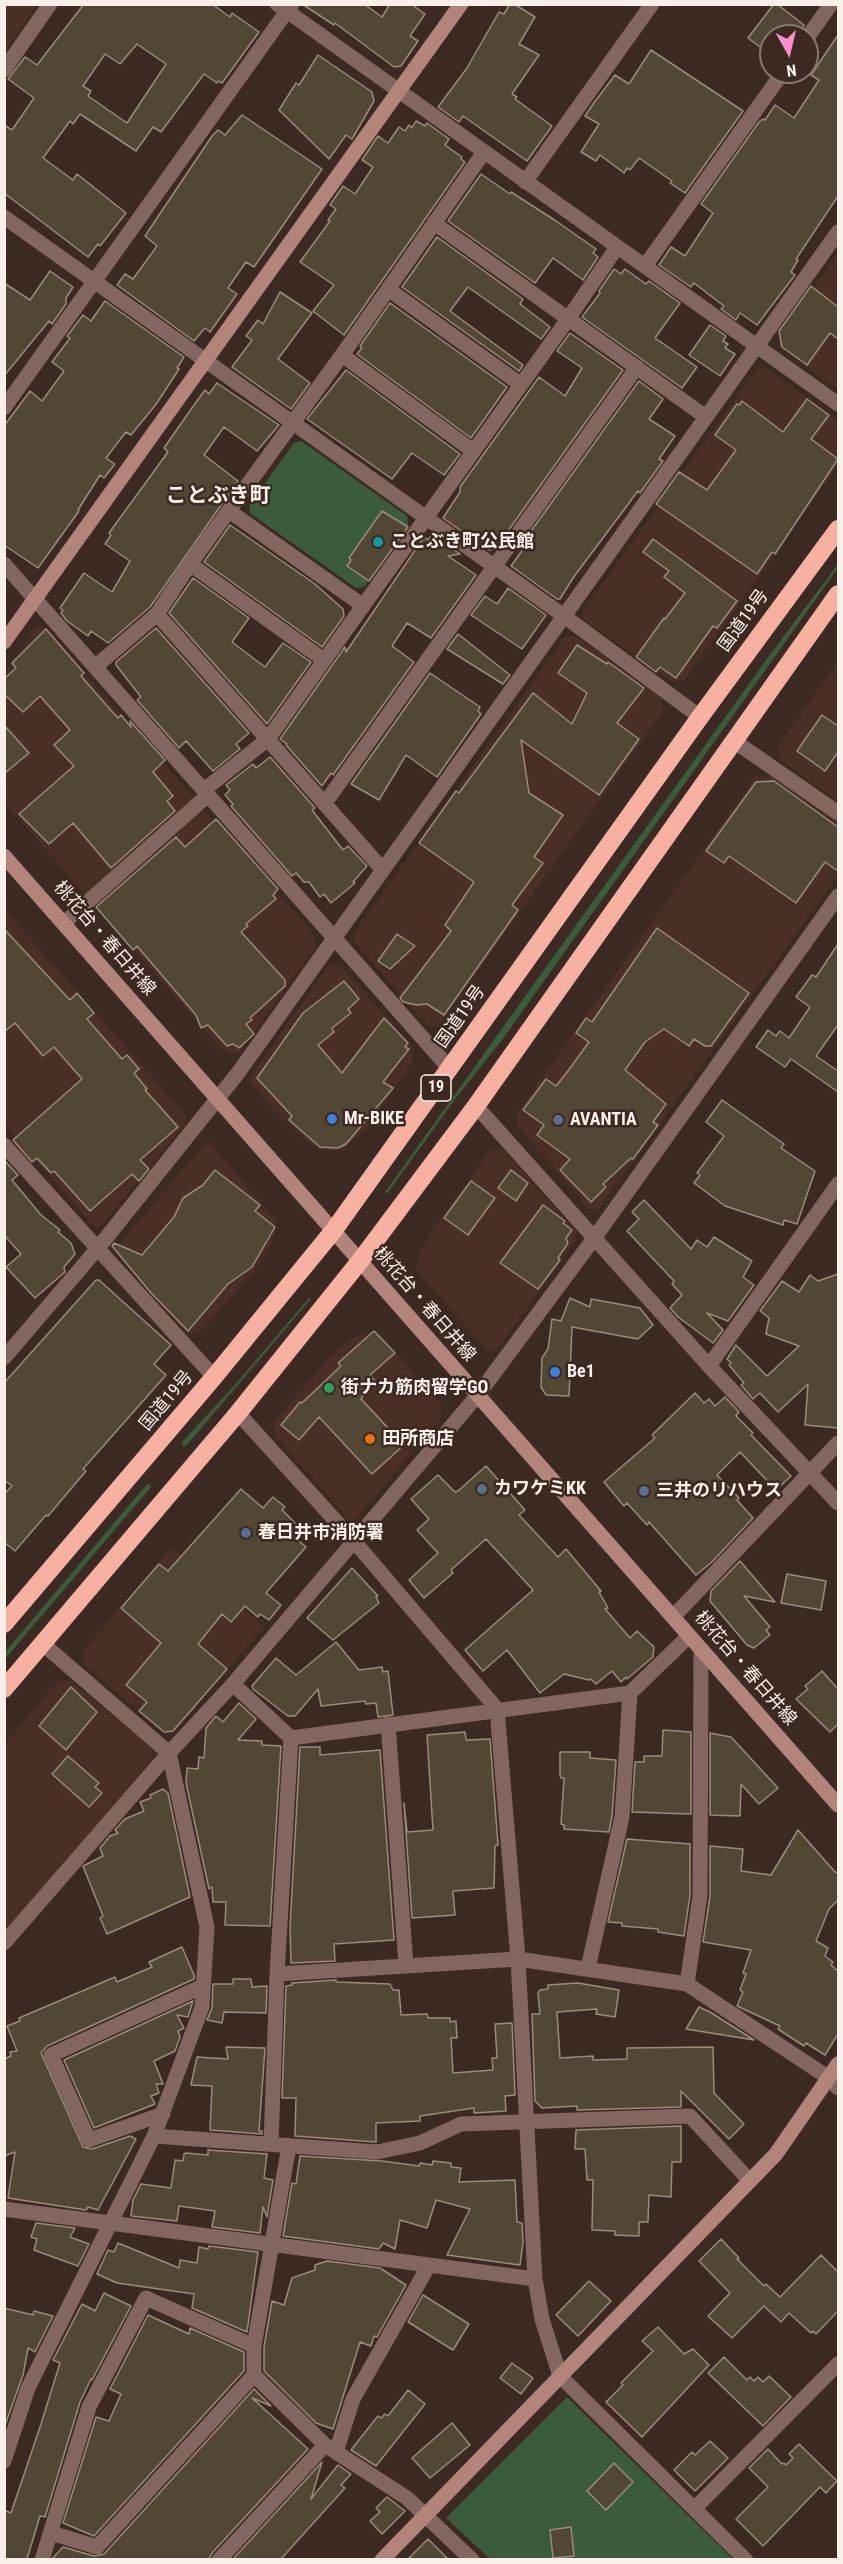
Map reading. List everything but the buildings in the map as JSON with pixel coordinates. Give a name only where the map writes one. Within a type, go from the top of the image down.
[{"type":"highway","name":"国道19号","points":[[6,1618],[214,1377],[334,1230],[700,717],[838,529]]},
{"type":"highway","name":"19","points":[[4,1689],[238,1413],[360,1261],[476,1106],[838,594]]},
{"type":"street","points":[[4,70],[50,4]]},
{"type":"street","points":[[4,642],[462,4]]},
{"type":"street","points":[[525,182],[652,4]]},
{"type":"street","points":[[817,24],[831,4]]},
{"type":"street","points":[[4,408],[285,7],[525,182],[838,404]]},
{"type":"street","points":[[645,266],[774,84]]},
{"type":"street","points":[[95,666],[158,614],[190,564],[342,355],[484,152]]},
{"type":"street","points":[[4,217],[204,362],[496,567],[700,717]]},
{"type":"street","points":[[434,224],[706,417]]},
{"type":"street","points":[[4,1358],[98,1248],[218,1098],[838,232]]},
{"type":"street","points":[[64,923],[206,792],[268,739],[617,247]]},
{"type":"street","points":[[388,289],[520,384]]},
{"type":"street","points":[[342,355],[473,451]]},
{"type":"street","points":[[324,803],[496,567],[637,367]]},
{"type":"street","points":[[229,510],[362,605]]},
{"type":"street","points":[[4,564],[450,1069]]},
{"type":"street","points":[[190,564],[324,660]]},
{"type":"street","points":[[158,614],[383,870]]},
{"type":"street","points":[[734,741],[838,813]]},
{"type":"street","name":"桃花台・春日井線","points":[[4,856],[838,1805]]},
{"type":"street","points":[[4,1943],[169,1753],[233,1684],[477,1396],[595,1237],[838,896]]},
{"type":"street","points":[[476,1106],[709,1366],[838,1503]]},
{"type":"street","points":[[4,1145],[214,1377]]},
{"type":"street","points":[[709,1366],[838,1184]]},
{"type":"street","points":[[238,1413],[353,1540],[497,1709],[518,1959],[535,2279],[543,2319],[560,2376],[746,2559]]},
{"type":"street","points":[[673,1617],[838,1443]]},
{"type":"street","points":[[291,1738],[630,1693],[689,1636]]},
{"type":"street","points":[[4,2461],[28,2388],[163,2114],[202,2007],[207,1928],[169,1753],[43,1644]]},
{"type":"street","points":[[687,1984],[700,1896],[701,1650]]},
{"type":"street","points":[[233,1684],[291,1738]]},
{"type":"street","points":[[588,1968],[622,1817],[630,1693]]},
{"type":"street","points":[[388,1724],[406,1965]]},
{"type":"street","points":[[271,2144],[277,1974],[291,1738]]},
{"type":"street","points":[[277,1974],[518,1959],[687,1984],[834,2083]]},
{"type":"street","points":[[163,2114],[89,2140],[51,2055],[203,1986]]},
{"type":"street","points":[[382,2559],[776,2154],[834,2083],[838,2064]]},
{"type":"street","points":[[154,2136],[377,2152],[420,2143],[461,2124],[690,2116],[750,2181]]},
{"type":"street","points":[[51,2533],[97,2547],[254,2375],[254,2346],[289,2146]]},
{"type":"street","points":[[4,2209],[535,2279]]},
{"type":"street","points":[[219,2559],[330,2449],[353,2400],[429,2265]]},
{"type":"street","points":[[42,2559],[89,2407],[146,2298],[254,2346]]},
{"type":"street","points":[[695,2508],[838,2364]]},
{"type":"street","points":[[254,2375],[330,2449],[407,2498],[472,2559]]},
{"type":"shaded area","points":[[4,5],[37,5],[5,52]]},
{"type":"shaded area","points":[[838,253],[838,389],[779,347],[778,339]]},
{"type":"shaded area","points":[[765,367],[838,421],[838,465],[685,680],[672,682],[584,620],[583,611],[757,369]]},
{"type":"shaded area","points":[[43,626],[313,934],[316,946],[239,1053],[222,1050],[5,803],[5,672],[37,627]]},
{"type":"shaded area","points":[[574,635],[661,696],[663,711],[438,1027],[427,1025],[355,943],[353,935],[566,636]]},
{"type":"shaded area","points":[[838,661],[838,801],[780,760],[778,746]]},
{"type":"shaded area","points":[[771,775],[838,823],[838,876],[597,1211],[589,1209],[517,1125],[517,1113],[755,777]]},
{"type":"shaded area","points":[[4,909],[186,1115],[186,1123],[101,1226],[94,1226],[5,1126]]},
{"type":"shaded area","points":[[329,965],[340,965],[412,1046],[413,1062],[367,1128],[344,1149],[327,1152],[318,1150],[282,1119],[248,1080]]},
{"type":"shaded area","points":[[206,1143],[210,1143],[276,1220],[273,1240],[255,1270],[200,1332],[188,1335],[118,1255],[118,1245]]},
{"type":"shaded area","points":[[490,1150],[503,1150],[576,1231],[575,1242],[496,1351],[487,1350],[416,1270],[421,1251],[436,1225]]},
{"type":"shaded area","points":[[376,1330],[441,1404],[441,1418],[354,1521],[350,1522],[275,1435],[274,1422],[324,1364],[350,1339]]},
{"type":"shaded area","points":[[172,1547],[264,1627],[173,1734],[165,1734],[85,1665],[83,1652]]},
{"type":"shaded area","points":[[70,1680],[152,1749],[153,1758],[5,1933],[5,1744],[58,1681]]},
{"type":"green space","points":[[301,441],[407,516],[408,526],[364,587],[356,588],[251,514],[249,506],[294,443]]},
{"type":"green space","points":[[838,564],[838,568],[502,1040],[456,1098],[387,1194],[385,1192],[771,653]]},
{"type":"green space","points":[[309,1298],[311,1299],[186,1446],[183,1446],[182,1442],[233,1387]]},
{"type":"green space","points":[[147,1484],[151,1487],[5,1659],[5,1652]]},
{"type":"green space","points":[[567,2397],[733,2559],[490,2559],[446,2518]]},
{"type":"place","name":"ことぶき町公民館","points":[[378,542]]},
{"type":"place","name":"Mr-BIKE","points":[[332,1119]]},
{"type":"place","name":"AVANTIA","points":[[558,1120]]},
{"type":"place","name":"Be1","points":[[555,1372]]},
{"type":"place","name":"街ナカ筋肉留学GO","points":[[329,1388]]},
{"type":"place","name":"田所商店","points":[[370,1439]]},
{"type":"place","name":"カワケミKK","points":[[482,1489]]},
{"type":"place","name":"三井のリハウス","points":[[644,1491]]},
{"type":"place","name":"春日井市消防署","points":[[246,1533]]},
{"type":"district","name":"ことぶき町","points":[[218,497]]}]
